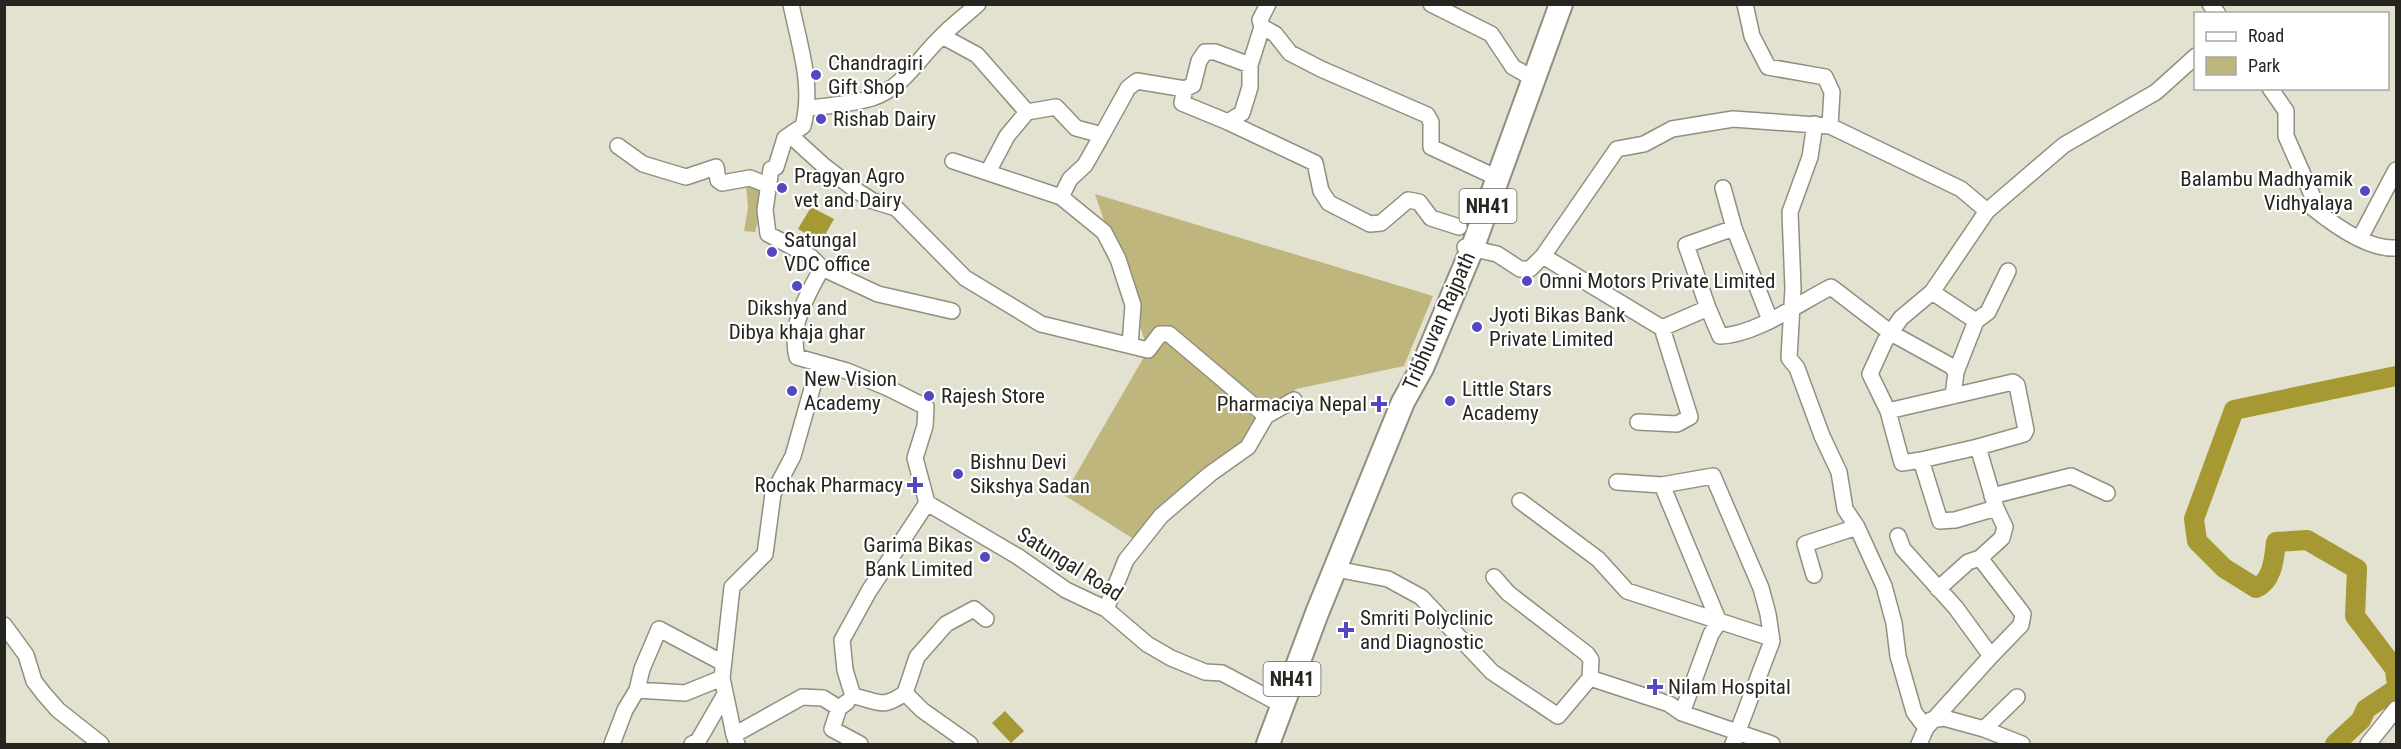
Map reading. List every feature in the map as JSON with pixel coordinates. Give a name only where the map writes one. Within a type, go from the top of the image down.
[{"type":"highway","name":"Tribhuvan Rajpath","points":[[1268,744],[1403,402],[1411,366],[1464,241],[1529,77],[1551,4]]},
{"type":"highway","name":"Tribhuvan Rajpath","points":[[1464,241],[1529,77],[1562,4]]},
{"type":"street","points":[[790,4],[805,60],[808,108],[803,126],[785,138],[776,167],[771,169],[765,221],[768,234],[811,257],[822,268],[878,294],[952,310]]},
{"type":"street","points":[[808,108],[873,98],[914,71],[922,57],[942,36],[978,4]]},
{"type":"street","points":[[1228,122],[1242,113],[1248,96],[1250,65],[1262,27],[1260,20],[1268,4]]},
{"type":"street","points":[[1431,4],[1491,34],[1513,67],[1529,77]]},
{"type":"street","points":[[1745,4],[1752,36],[1768,67],[1825,77],[1832,92],[1790,212],[1792,309],[1789,358],[1797,368],[1822,436],[1839,472],[1845,509],[1857,527],[1884,586],[1894,623],[1898,656],[1912,708],[1928,724]]},
{"type":"street","points":[[1262,27],[1275,34],[1290,53],[1426,115],[1431,122],[1431,147],[1489,174]]},
{"type":"street","points":[[942,36],[977,55],[1028,112]]},
{"type":"street","points":[[1061,197],[1070,178],[1085,165],[1128,88],[1137,81],[1185,89],[1193,85],[1199,61],[1204,52],[1215,52],[1250,65]]},
{"type":"street","points":[[1888,411],[2013,382],[2017,385],[2026,430],[2024,434],[1978,447],[1902,463],[1888,411],[1870,374],[1901,318],[1932,292],[1987,211],[2064,145],[2156,92],[2194,58]]},
{"type":"street","points":[[1185,89],[1182,103],[1315,163],[1321,191],[1329,203],[1353,217],[1370,224],[1381,223],[1408,200],[1419,202],[1431,218],[1464,241],[1497,254],[1520,269],[1530,269],[1543,256],[1617,149],[1644,144],[1672,129],[1733,119],[1822,125],[1961,189],[1987,211]]},
{"type":"street","points":[[2271,90],[2286,111],[2286,136],[2312,195],[2313,208],[2360,238],[2389,248],[2397,248]]},
{"type":"street","points":[[988,172],[1007,136],[1028,112],[1056,107],[1076,128],[1102,135]]},
{"type":"street","points":[[791,136],[824,166],[857,191],[873,201],[896,208],[964,278],[1041,324],[1148,350],[1160,334],[1169,334],[1266,416]]},
{"type":"street","points":[[618,146],[642,165],[659,171],[686,177],[716,167],[718,180],[722,183],[750,178],[770,186]]},
{"type":"street","points":[[953,161],[1061,197],[1104,232],[1118,259],[1132,305],[1130,345]]},
{"type":"street","points":[[2360,238],[2397,170]]},
{"type":"street","points":[[1723,188],[1734,228],[1770,320]]},
{"type":"street","points":[[1734,228],[1686,245],[1720,336],[1734,336],[1792,309],[1831,287],[1891,333],[1951,366],[1956,372]]},
{"type":"street","points":[[1543,256],[1662,328],[1690,417],[1677,424],[1638,422]]},
{"type":"street","points":[[822,268],[801,309],[794,345],[798,357],[888,388],[926,407],[925,426],[915,458],[927,502],[869,591],[842,640],[845,670],[853,696]]},
{"type":"street","points":[[1953,396],[1956,372],[1976,321],[1988,312],[2008,272]]},
{"type":"street","points":[[1932,292],[1976,321]]},
{"type":"street","points":[[1662,328],[1708,308]]},
{"type":"street","points":[[819,364],[793,456],[773,494],[765,554],[732,587],[722,670],[724,696],[735,740],[802,697],[823,698],[839,708]]},
{"type":"street","points":[[1106,609],[1126,560],[1161,516],[1210,474],[1248,447],[1266,416],[1294,400]]},
{"type":"street","points":[[1938,589],[1968,562],[1980,558],[2002,538],[2005,527],[1994,502],[1978,447]]},
{"type":"street","points":[[1921,460],[1940,521],[1955,520],[1994,502],[2072,476],[2107,493]]},
{"type":"street","points":[[1617,482],[1662,485],[1713,476],[1761,588],[1771,638],[1735,738]]},
{"type":"street","points":[[1662,485],[1719,622]]},
{"type":"street","points":[[1520,501],[1598,559],[1627,591],[1771,638]]},
{"type":"street","name":"Satungal Road","points":[[927,502],[1017,556],[1066,590],[1106,609],[1147,644],[1171,658],[1205,672],[1222,674],[1282,705]]},
{"type":"street","points":[[1814,575],[1805,544],[1857,527]]},
{"type":"street","points":[[1898,536],[1903,549],[1992,656]]},
{"type":"street","points":[[1919,744],[1928,724],[2021,625],[2023,614],[1980,558]]},
{"type":"street","points":[[1336,569],[1388,579],[1421,597],[1492,672],[1558,716],[1590,678],[1591,660],[1587,654],[1508,593],[1494,577]]},
{"type":"street","points":[[853,696],[877,704],[890,704],[905,693],[917,657],[946,624],[974,609],[986,619]]},
{"type":"street","points":[[1682,713],[1712,634],[1719,622]]},
{"type":"street","points":[[4,625],[26,655],[34,681],[44,694],[58,710],[100,744]]},
{"type":"street","points":[[612,744],[625,710],[637,690],[642,669],[659,629],[722,670]]},
{"type":"street","points":[[637,690],[685,693],[722,670]]},
{"type":"street","points":[[1590,678],[1669,704],[1682,713],[1735,738],[1772,744]]},
{"type":"street","points":[[905,693],[922,710],[969,744]]},
{"type":"street","points":[[692,744],[698,741],[724,696]]},
{"type":"street","points":[[853,696],[839,708],[832,729],[860,744]]},
{"type":"street","points":[[1984,729],[2018,697]]},
{"type":"street","points":[[2368,744],[2397,709]]},
{"type":"street","points":[[1928,724],[1944,718],[1984,729],[2022,744]]},
{"type":"green space","points":[[746,184],[767,189],[755,232],[744,231],[748,208]]},
{"type":"green space","points":[[1095,194],[1433,296],[1404,366],[1296,389],[1140,543],[1064,495],[1148,350]]},
{"type":"shaded area","points":[[811,207],[834,219],[821,242],[798,229]]},
{"type":"shaded area","points":[[1005,711],[1024,731],[1011,743],[992,723]]},
{"type":"waterway","points":[[2396,376],[2234,410],[2194,519],[2197,541],[2224,568],[2256,588],[2262,585],[2269,575],[2276,542],[2307,540],[2357,569],[2355,616],[2395,669],[2396,679]]},
{"type":"waterway","points":[[2335,744],[2361,720],[2366,709],[2396,689]]},
{"type":"place","name":"Chandragiri Gift Shop","points":[[816,75]]},
{"type":"place","name":"Rishab Dairy","points":[[821,119]]},
{"type":"place","name":"Pragyan Agro vet and Dairy","points":[[782,188]]},
{"type":"place","name":"Balambu Madhyamik Vidhyalaya","points":[[2365,191]]},
{"type":"place","name":"Satungal VDC office","points":[[772,252]]},
{"type":"place","name":"Omni Motors Private Limited","points":[[1527,281]]},
{"type":"place","name":"Dikshya and Dibya khaja ghar","points":[[797,286]]},
{"type":"place","name":"Jyoti Bikas Bank Private Limited","points":[[1477,327]]},
{"type":"place","name":"New Vision Academy","points":[[792,391]]},
{"type":"place","name":"Rajesh Store","points":[[929,396]]},
{"type":"place","name":"Little Stars Academy","points":[[1450,401]]},
{"type":"place","name":"Pharmaciya Nepal","points":[[1379,404]]},
{"type":"place","name":"Bishnu Devi Sikshya Sadan","points":[[958,474]]},
{"type":"place","name":"Rochak Pharmacy","points":[[915,485]]},
{"type":"place","name":"Garima Bikas Bank Limited","points":[[985,557]]},
{"type":"place","name":"Smriti Polyclinic and Diagnostic","points":[[1346,630]]},
{"type":"place","name":"Nilam Hospital","points":[[1655,687]]}]
